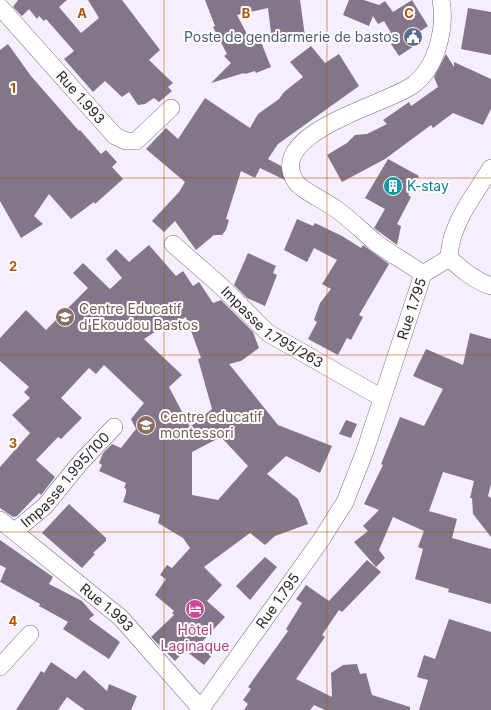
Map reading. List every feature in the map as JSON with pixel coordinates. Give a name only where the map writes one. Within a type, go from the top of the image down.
[{"type":"street","name":"Rue 1.795","points":[[200,710],[321,540],[345,502],[365,451],[423,274],[376,243],[335,208],[296,183],[290,169],[290,160],[295,150],[326,124],[412,86],[425,74],[436,51],[443,15],[441,0]]},
{"type":"street","name":"Rue 1.993","points":[[0,7],[116,136],[126,141],[136,141],[171,108]]},
{"type":"street","points":[[449,258],[454,228],[491,168]]},
{"type":"street","name":"Impasse 1.795/263","points":[[173,244],[222,287],[268,333],[382,398]]},
{"type":"street","points":[[423,274],[449,258]]},
{"type":"street","points":[[449,258],[461,269],[484,284],[491,286]]},
{"type":"street","name":"Impasse 1.995/100","points":[[15,532],[45,506],[80,463],[114,427]]},
{"type":"street","name":"Rue 1.993","points":[[0,520],[121,618],[200,710]]},
{"type":"street","points":[[0,667],[30,634]]},
{"type":"building","points":[[18,0],[67,0],[59,7],[81,33],[99,18],[88,0],[122,0],[160,50],[149,60],[173,83],[168,87],[172,91],[159,102],[154,98],[145,104],[138,105],[129,92],[122,97],[105,81],[93,92],[64,59],[74,51],[46,19],[44,21],[39,16],[37,19],[29,9],[22,16],[13,7]]},
{"type":"building","points":[[205,0],[300,0],[305,36],[272,41],[268,8],[237,15],[251,42],[261,42],[271,67],[256,73],[255,71],[244,73],[211,83],[231,63],[224,56],[227,54],[213,27],[215,26]]},
{"type":"building","points":[[349,0],[364,0],[379,5],[385,1],[393,12],[412,0],[428,26],[419,32],[417,44],[399,56],[391,44],[396,41],[384,21],[378,24],[373,16],[369,26],[343,15]]},
{"type":"building","points":[[468,8],[491,12],[491,55],[461,49]]},
{"type":"building","points":[[8,44],[31,76],[79,131],[80,130],[101,154],[106,150],[117,162],[112,167],[123,179],[95,204],[94,202],[71,219],[49,194],[34,216],[43,224],[21,238],[0,201],[0,50]]},
{"type":"building","points":[[311,46],[325,63],[339,54],[359,86],[278,144],[268,159],[281,166],[285,180],[260,168],[255,178],[241,171],[226,219],[229,220],[226,230],[222,235],[214,235],[196,250],[175,221],[164,232],[152,221],[179,192],[185,182],[146,149],[166,128],[178,139],[205,98],[250,128],[258,114],[279,99],[284,92],[303,77],[290,62]]},
{"type":"building","points":[[446,54],[454,67],[454,62],[491,79],[491,109],[483,125],[453,113],[433,128],[431,125],[385,159],[342,182],[327,155],[347,143],[355,135],[367,134],[387,124],[383,120],[409,102],[411,106],[438,87],[434,77]]},
{"type":"building","name":"K-stay","points":[[388,159],[419,176],[408,195],[411,197],[397,224],[401,226],[397,245],[374,228],[385,209],[365,198]]},
{"type":"building","points":[[297,219],[313,226],[315,223],[342,236],[361,248],[363,245],[389,264],[359,315],[363,317],[351,340],[347,338],[338,355],[308,339],[317,322],[314,320],[320,303],[331,289],[322,284],[337,260],[314,248],[307,262],[284,250]]},
{"type":"building","points":[[149,245],[176,276],[183,271],[193,286],[199,282],[213,303],[221,300],[253,332],[259,348],[241,361],[229,364],[278,425],[332,446],[320,473],[286,456],[267,474],[298,499],[308,524],[275,536],[265,545],[250,533],[204,567],[222,585],[207,601],[225,617],[200,644],[213,654],[204,665],[185,650],[175,661],[151,637],[174,615],[172,613],[174,611],[155,595],[166,579],[160,575],[167,565],[172,568],[190,548],[183,538],[158,523],[160,515],[123,502],[126,493],[126,489],[124,488],[126,483],[99,471],[102,465],[99,463],[103,453],[112,444],[121,448],[136,429],[131,419],[144,403],[104,365],[96,374],[89,368],[61,398],[82,418],[61,439],[58,437],[36,460],[55,477],[41,495],[39,493],[17,516],[13,517],[0,508],[0,467],[30,433],[12,415],[30,398],[24,392],[29,387],[0,361],[0,338],[26,310],[46,330],[88,288],[73,273],[83,263],[110,289],[122,278],[106,259],[116,249],[129,262]],"holes":[[[186,317],[201,358],[198,359],[212,409],[190,427],[169,387],[182,375],[144,339],[170,322],[172,325]],[[221,437],[248,466],[218,500],[192,495],[192,452]]]},
{"type":"building","points":[[248,253],[276,266],[273,273],[277,275],[265,306],[247,298],[234,285]]},
{"type":"building","points":[[470,333],[491,339],[491,484],[488,496],[491,498],[491,537],[473,514],[472,498],[470,498],[474,481],[443,472],[429,511],[457,519],[452,538],[491,549],[491,604],[448,592],[449,589],[415,579],[423,549],[418,547],[424,531],[393,517],[379,550],[385,558],[376,567],[354,542],[368,531],[363,526],[379,510],[364,504],[383,465],[381,464],[400,417],[424,426],[443,389],[413,376],[426,349],[463,365]]},
{"type":"building","points":[[346,420],[357,424],[351,438],[339,434]]},
{"type":"building","points":[[69,504],[106,538],[106,541],[93,553],[95,554],[82,568],[42,533]]},
{"type":"building","points":[[0,540],[53,577],[49,584],[82,601],[94,615],[89,619],[120,642],[109,659],[63,629],[68,622],[39,606],[40,604],[0,582],[6,568],[0,565]]},
{"type":"building","points":[[265,557],[277,567],[250,600],[236,586]]},
{"type":"building","points":[[367,560],[381,572],[342,612],[339,610],[322,635],[325,637],[296,679],[332,697],[331,673],[343,665],[357,664],[360,674],[366,673],[372,695],[410,707],[410,710],[325,710],[314,705],[310,710],[244,710],[248,704],[243,700],[251,689],[248,687],[288,631],[286,629],[302,603],[296,599],[306,585],[329,601]]},
{"type":"building","points":[[449,619],[491,632],[491,710],[419,710],[428,680],[417,677],[424,655],[435,659]]},
{"type":"building","points":[[51,662],[76,679],[84,670],[107,691],[109,684],[137,696],[131,710],[85,710],[67,697],[58,710],[16,710],[41,671],[44,673]]},
{"type":"place","name":"Poste de gendarmerie de bastos","points":[[413,37]]},
{"type":"place","name":"K-stay","points":[[393,186]]},
{"type":"place","name":"Centre Educatif d'Ekoudou Bastos","points":[[65,317]]},
{"type":"place","name":"Centre educatif montessori","points":[[146,425]]},
{"type":"place","name":"Hôtel Laginaque","points":[[195,609]]}]
